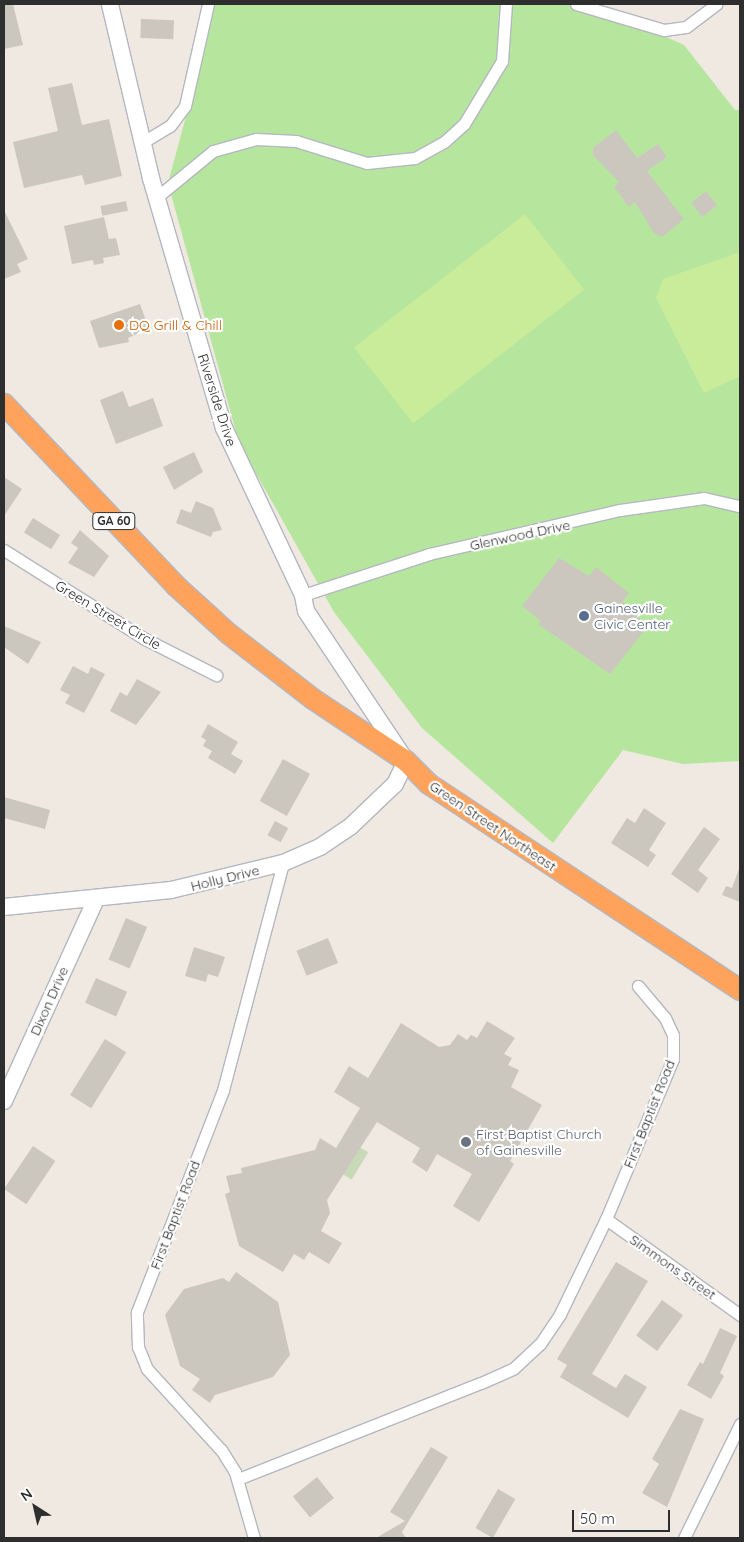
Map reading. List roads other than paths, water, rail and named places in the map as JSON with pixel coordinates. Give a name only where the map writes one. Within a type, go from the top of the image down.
[{"type":"highway","name":"Green Street Northeast","points":[[4,404],[175,585],[229,634],[313,699],[406,761],[429,784],[740,990]]},
{"type":"main road","name":"Riverside Drive","points":[[110,4],[157,197],[224,428],[303,595],[306,611],[322,638],[406,761]]},
{"type":"main road","name":"Holly Drive","points":[[4,907],[94,901],[198,885],[283,862],[320,847],[351,826],[395,784],[406,761]]},
{"type":"main road","name":"Dixon Drive","points":[[4,1101],[94,901]]},
{"type":"street","points":[[143,142],[170,126],[185,106],[207,9],[214,4]]},
{"type":"street","points":[[157,197],[213,151],[256,139],[296,141],[367,163],[415,158],[444,142],[464,124],[490,85],[502,61],[506,4]]},
{"type":"street","points":[[576,4],[664,30],[686,27],[716,4]]},
{"type":"street","name":"Glenwood Drive","points":[[303,595],[429,554],[620,510],[704,498],[740,506]]},
{"type":"street","name":"Green Street Circle","points":[[4,550],[88,605],[216,675]]},
{"type":"street","name":"First Baptist Road","points":[[254,1538],[238,1479],[200,1423],[147,1369],[138,1347],[136,1312],[223,1090],[283,862]]},
{"type":"street","name":"First Baptist Road","points":[[238,1479],[514,1368],[540,1344],[560,1314],[606,1219],[674,1059],[673,1036],[665,1018],[638,986]]},
{"type":"street","name":"Simmons Street","points":[[606,1219],[740,1315]]},
{"type":"street","points":[[684,1538],[740,1424]]},
{"type":"place","name":"DQ Grill & Chill","points":[[119,325]]},
{"type":"place","name":"Gainesville Civic Center","points":[[584,616]]},
{"type":"place","name":"First Baptist Church of Gainesville","points":[[466,1142]]}]
